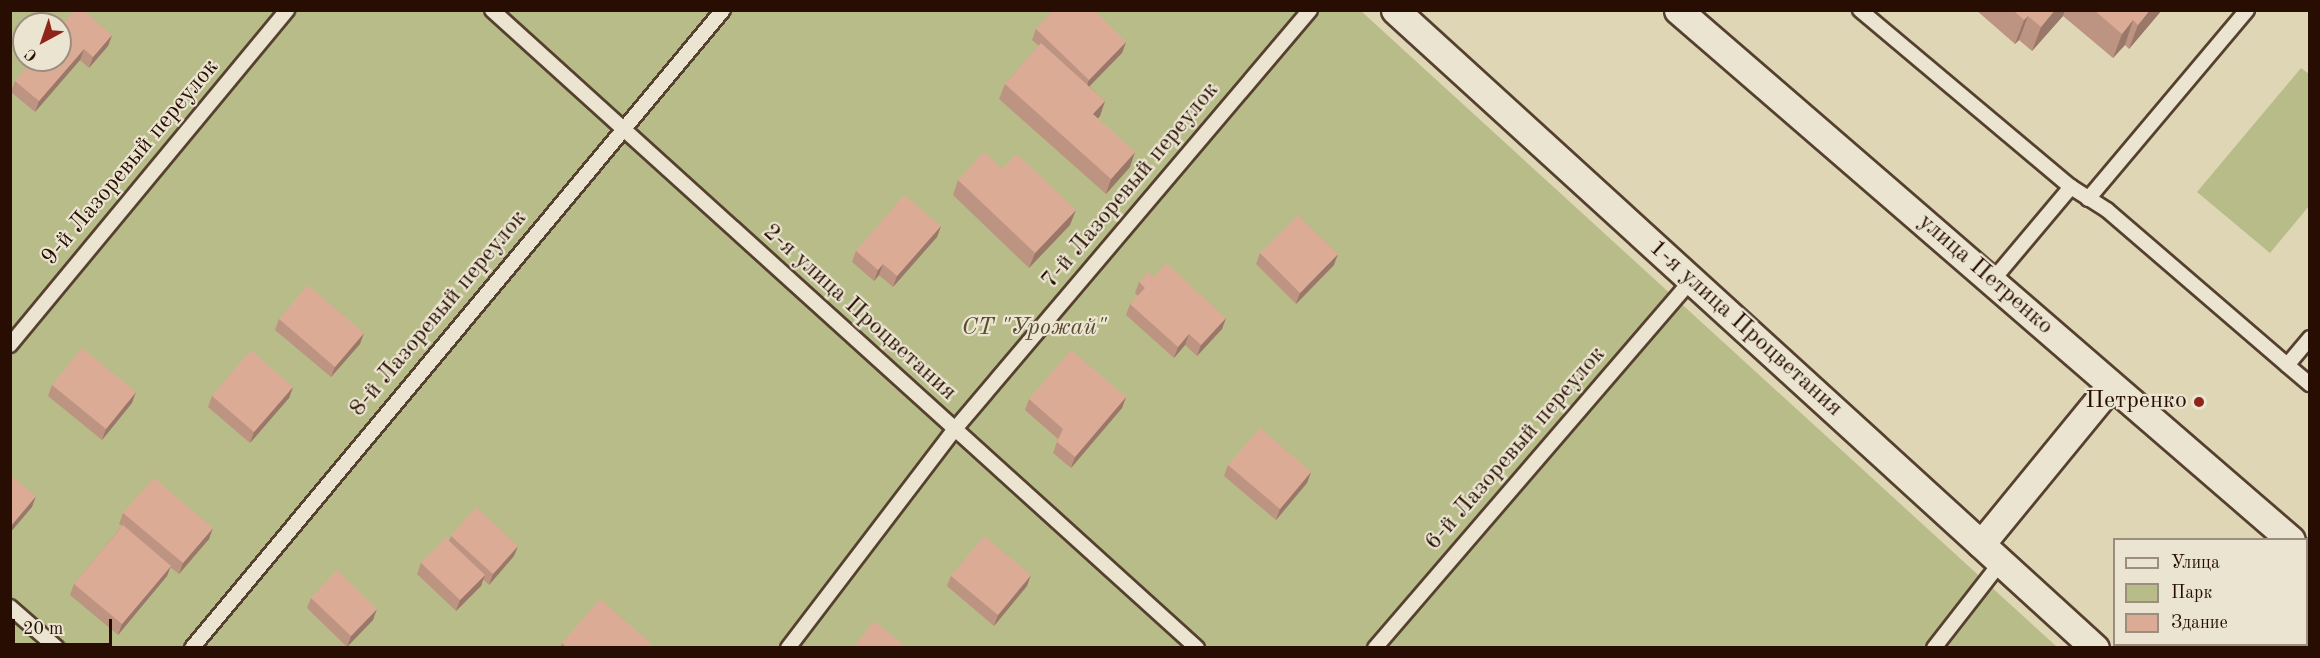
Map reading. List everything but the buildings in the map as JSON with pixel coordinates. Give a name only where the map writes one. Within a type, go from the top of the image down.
[{"type":"street","name":"1-я улица Процветания","points":[[1395,10],[2095,648]]},
{"type":"street","name":"улица Петренко","points":[[1678,10],[2289,538]]},
{"type":"street","points":[[1981,544],[2111,385]]},
{"type":"lane","name":"9-й Лазоревый переулок","points":[[10,345],[287,10]]},
{"type":"lane","name":"2-я улица Процветания","points":[[492,10],[1197,648]]},
{"type":"lane","name":"8-й Лазоревый переулок","points":[[192,648],[622,128],[723,10]]},
{"type":"lane","name":"7-й Лазоревый переулок","points":[[788,648],[955,429],[1310,10]]},
{"type":"lane","points":[[1860,10],[2310,384]]},
{"type":"lane","points":[[2088,199],[2247,10]]},
{"type":"lane","points":[[1992,281],[2071,187]]},
{"type":"lane","name":"6-й Лазоревый переулок","points":[[1374,648],[1691,280]]},
{"type":"lane","points":[[2287,365],[2310,338]]},
{"type":"lane","points":[[1934,648],[2001,562]]},
{"type":"lane","points":[[10,607],[57,648]]},
{"type":"green space","name":"СТ \"Урожай\"","points":[[10,11],[1361,11],[2057,647],[11,647]]},
{"type":"green space","points":[[2301,68],[2309,74],[2309,206],[2270,253],[2197,192]]},
{"type":"place","name":"Петренко","points":[[2199,402]]}]
